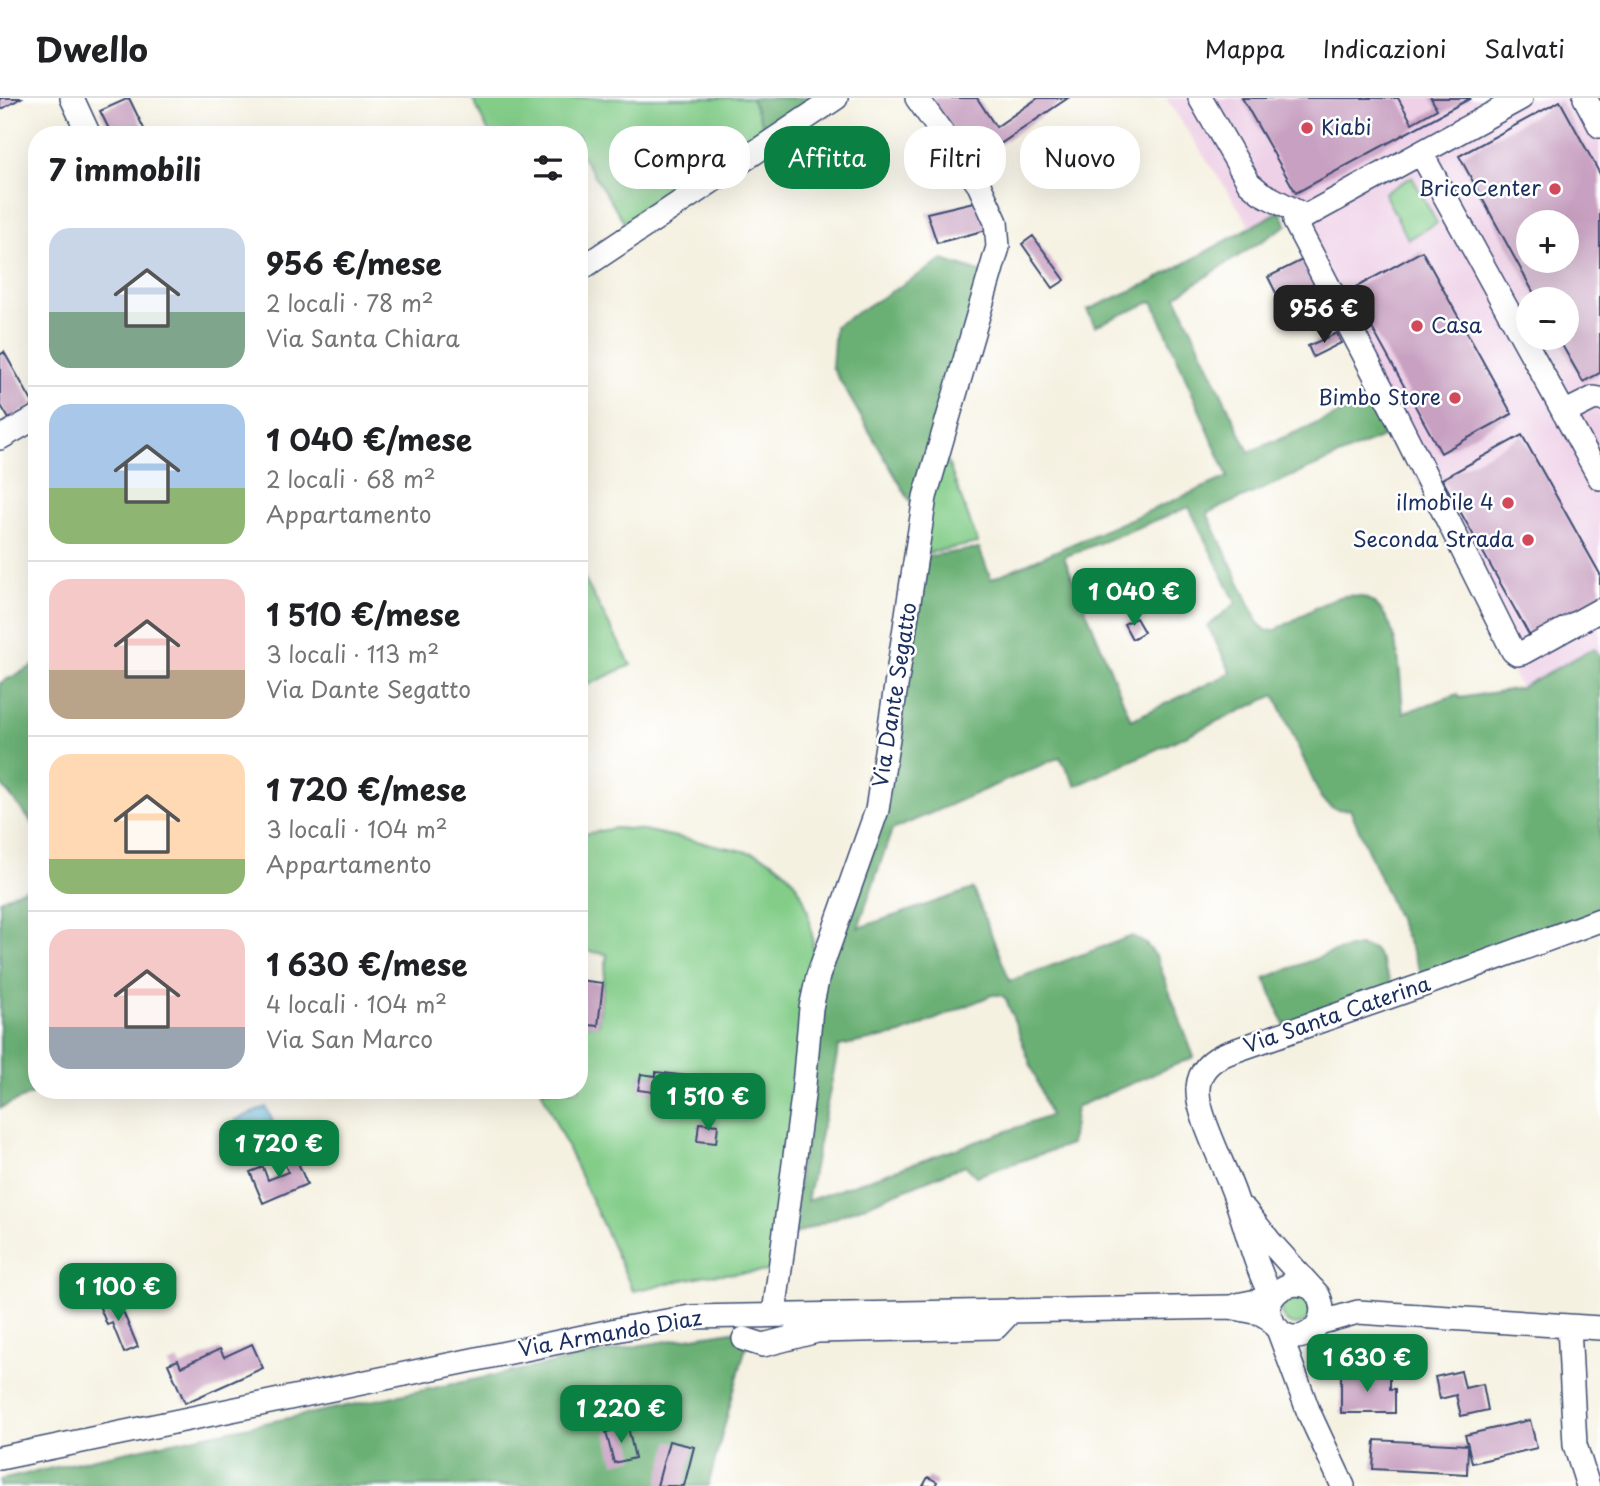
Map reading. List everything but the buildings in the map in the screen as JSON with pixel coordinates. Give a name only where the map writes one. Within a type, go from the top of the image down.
[{"type":"street","points":[[72,98],[85,126]]},
{"type":"street","points":[[588,264],[836,98]]},
{"type":"street","name":"Via Dante Segatto","points":[[774,1314],[803,1096],[811,1008],[818,976],[877,810],[925,497],[998,247],[996,222],[979,185],[916,98]]},
{"type":"street","points":[[1200,98],[1249,183],[1261,193],[1305,216]]},
{"type":"street","points":[[1521,98],[1295,222],[1328,290],[1392,408],[1513,652],[1522,653],[1600,610]]},
{"type":"street","points":[[1585,98],[1600,126]]},
{"type":"street","points":[[1421,152],[1600,478]]},
{"type":"street","points":[[1564,413],[1594,398],[1600,399]]},
{"type":"street","points":[[0,438],[28,422]]},
{"type":"street","name":"Via Santa Caterina","points":[[1343,1486],[1300,1386],[1274,1316],[1235,1196],[1199,1100],[1199,1080],[1211,1061],[1227,1053],[1600,920]]},
{"type":"street","name":"Via Santa Caterina","points":[[1235,1196],[1271,1243],[1315,1292]]},
{"type":"street","name":"Via Armando Diaz","points":[[1358,1312],[1317,1326],[1301,1336],[1285,1334],[1274,1316],[1279,1290],[1292,1284],[1306,1285],[1358,1312],[1600,1328]]},
{"type":"street","points":[[1300,1386],[1304,1359],[1323,1308],[1315,1292]]},
{"type":"street","name":"Via Armando Diaz","points":[[0,1458],[662,1320],[774,1314],[1230,1307],[1274,1316]]},
{"type":"street","points":[[744,1339],[763,1345],[817,1331],[996,1327],[1012,1310]]},
{"type":"street","points":[[1569,1326],[1574,1445],[1588,1486]]},
{"type":"shaded area","points":[[1166,98],[1600,98],[1600,656],[1594,648],[1520,688],[1384,412],[1295,222],[1279,211],[1251,227]]},
{"type":"green space","points":[[472,98],[751,98],[764,127],[764,136],[750,145],[750,126],[609,126],[609,189],[683,189],[627,226],[588,166],[588,126],[486,126]]},
{"type":"green space","points":[[751,98],[823,98],[779,126],[764,127]]},
{"type":"green space","points":[[1412,177],[1437,223],[1408,239],[1384,193]]},
{"type":"green space","points":[[1280,211],[1287,225],[1176,296],[1249,452],[1377,398],[1394,432],[1207,513],[1259,624],[1267,631],[1276,630],[1344,596],[1363,598],[1378,606],[1388,620],[1394,638],[1403,713],[1458,694],[1460,698],[1520,688],[1594,648],[1600,656],[1600,916],[1424,979],[1350,809],[1334,808],[1321,798],[1275,695],[1076,786],[1060,757],[892,830],[858,928],[973,889],[1010,981],[1132,936],[1146,944],[1156,956],[1194,1057],[1076,1107],[1071,1144],[976,1176],[965,1165],[793,1235],[815,1008],[882,809],[918,558],[979,548],[991,579],[1228,477],[1153,301],[1095,326],[1087,310],[1151,282]],"holes":[[[1189,507],[1236,603],[1208,626],[1231,673],[1131,720],[1064,557]],[[992,995],[1001,995],[1006,999],[1050,1116],[807,1201],[839,1046],[901,1034]]]},
{"type":"green space","points":[[943,260],[989,275],[915,510],[832,367],[835,326]]},
{"type":"green space","points":[[941,444],[978,543],[918,555]]},
{"type":"green space","points":[[588,586],[631,665],[588,685]]},
{"type":"green space","points":[[28,669],[28,818],[0,783],[0,683]]},
{"type":"green space","points":[[615,828],[643,830],[758,854],[787,873],[797,886],[809,915],[814,966],[774,1271],[707,1275],[633,1291],[545,1099],[588,1099],[588,1024],[598,1025],[607,954],[588,951],[588,833]],"holes":[[[656,1072],[687,1076],[687,1080],[700,1082],[698,1098],[639,1090],[641,1074],[656,1076]]]},
{"type":"green space","points":[[28,887],[28,1096],[0,1108],[0,900]]},
{"type":"green space","points":[[1358,946],[1373,949],[1380,958],[1393,988],[1284,1024],[1265,978],[1333,952]]},
{"type":"green space","points":[[1296,1295],[1307,1299],[1311,1310],[1307,1321],[1296,1325],[1285,1321],[1281,1310],[1285,1299]]},
{"type":"green space","points":[[751,1328],[708,1486],[0,1486],[0,1480],[95,1458],[642,1345]]},
{"type":"water","points":[[266,1107],[273,1122],[242,1136],[235,1120]]},
{"type":"place","name":"Kiabi","points":[[1307,128]]},
{"type":"place","name":"BricoCenter","points":[[1555,189]]},
{"type":"place","name":"Casa","points":[[1417,326]]},
{"type":"place","name":"Bimbo Store","points":[[1455,398]]},
{"type":"place","name":"ilmobile 4","points":[[1508,503]]},
{"type":"place","name":"Seconda Strada","points":[[1528,540]]}]
